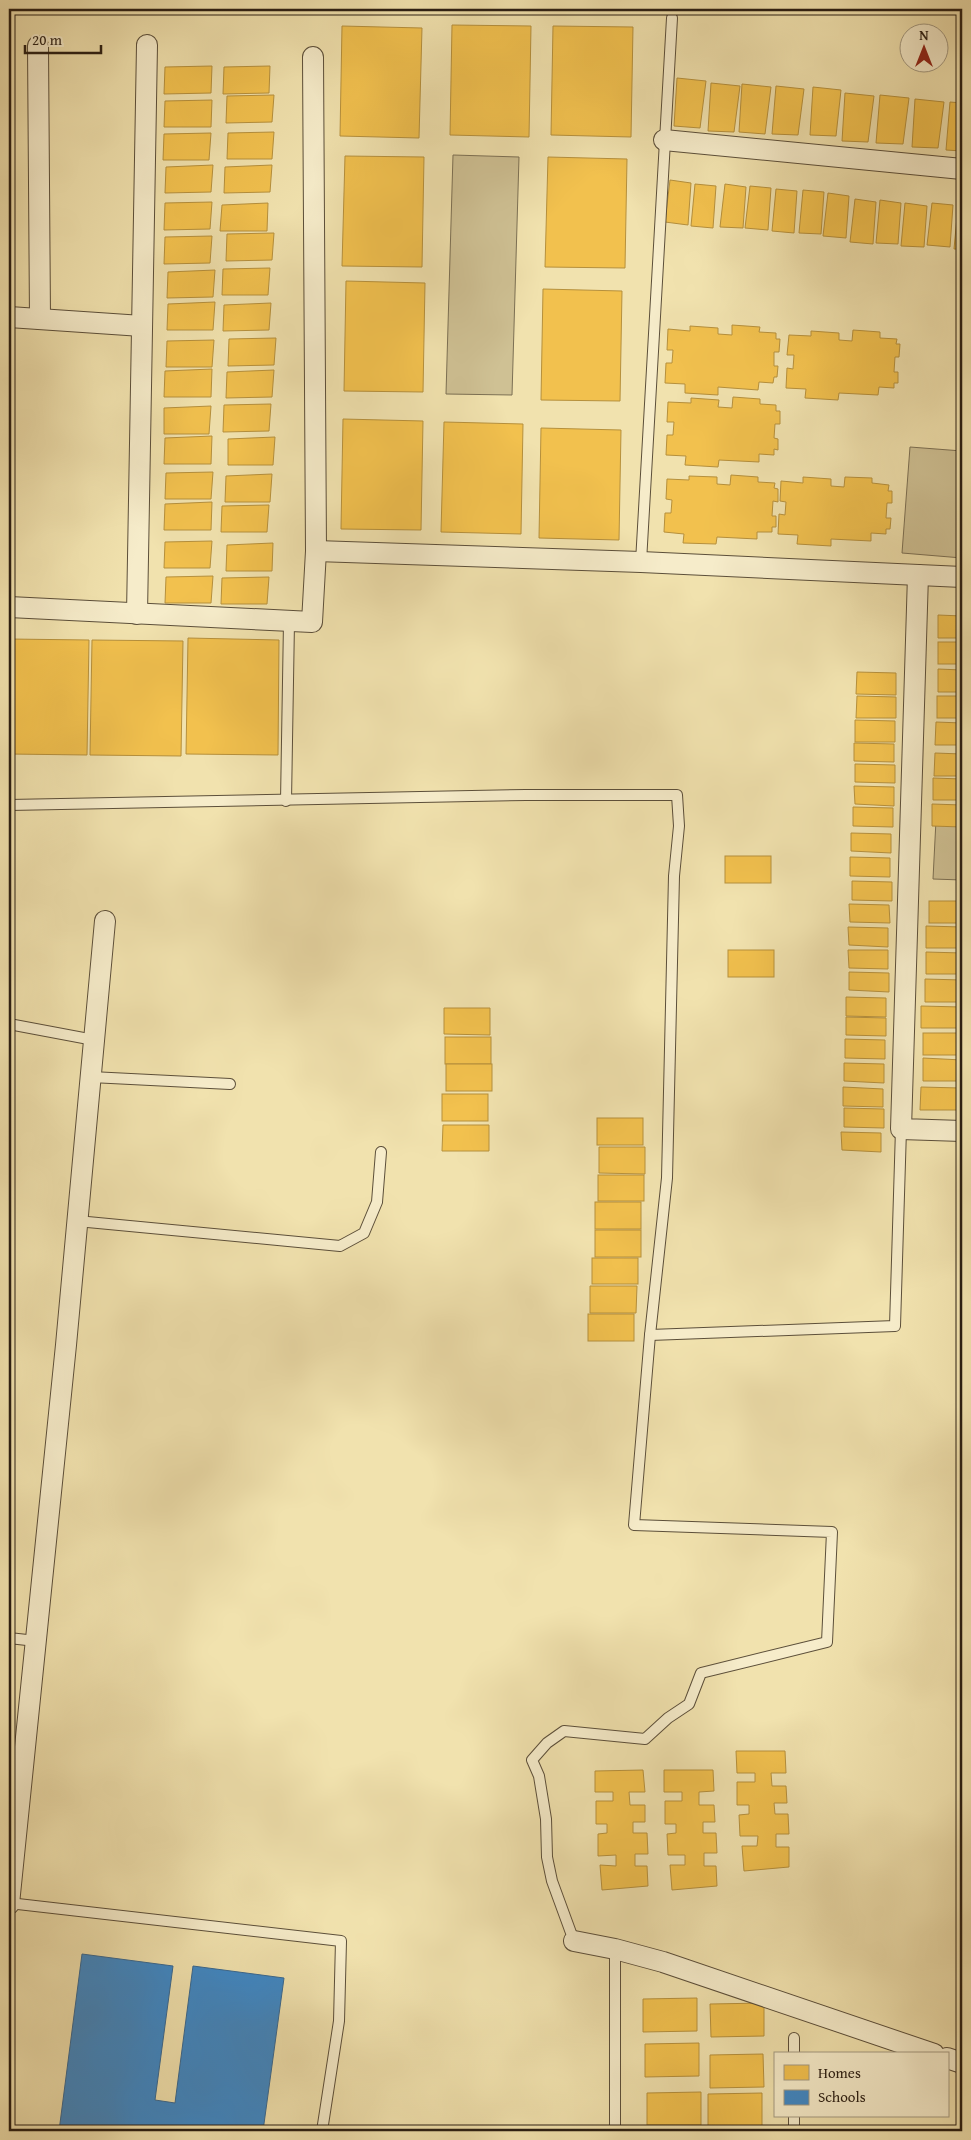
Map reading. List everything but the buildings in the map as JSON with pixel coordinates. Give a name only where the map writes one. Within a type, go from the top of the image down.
[{"type":"street","points":[[137,614],[147,45]]},
{"type":"street","points":[[38,46],[40,319]]},
{"type":"street","points":[[9,607],[312,622],[316,551],[313,57]]},
{"type":"street","points":[[664,140],[962,170]]},
{"type":"street","points":[[9,317],[142,326]]},
{"type":"street","points":[[316,551],[641,562],[962,577]]},
{"type":"street","points":[[918,575],[901,1129],[962,1131]]},
{"type":"street","points":[[9,1904],[11,1864],[36,1641],[78,1221],[105,921]]},
{"type":"street","points":[[574,1942],[615,1949],[663,1962],[928,2052]]},
{"type":"street","points":[[948,2058],[962,2063]]},
{"type":"lane","points":[[641,562],[672,18]]},
{"type":"lane","points":[[286,800],[289,622]]},
{"type":"lane","points":[[9,805],[526,795],[677,795],[680,826],[674,885],[667,1178],[650,1336],[634,1525],[832,1532],[827,1642],[701,1672],[689,1704],[668,1718],[645,1739],[564,1731],[547,1743],[532,1760],[538,1776],[546,1819],[547,1857],[552,1881],[574,1942]]},
{"type":"lane","points":[[9,1024],[94,1040]]},
{"type":"lane","points":[[91,1077],[230,1084]]},
{"type":"lane","points":[[650,1336],[895,1326],[901,1129]]},
{"type":"lane","points":[[78,1221],[340,1246],[364,1233],[376,1202],[381,1152]]},
{"type":"lane","points":[[9,1638],[36,1641]]},
{"type":"lane","points":[[9,1904],[341,1941],[339,2021],[322,2131]]},
{"type":"lane","points":[[615,1949],[615,2131]]},
{"type":"lane","points":[[794,2038],[794,2052]]},
{"type":"lane","points":[[794,2118],[794,2131]]},
{"type":"shaded area","points":[[453,155],[519,157],[512,395],[446,394]]},
{"type":"shaded area","points":[[910,447],[962,451],[962,558],[902,553]]},
{"type":"shaded area","points":[[936,820],[962,821],[962,880],[933,879]]}]
